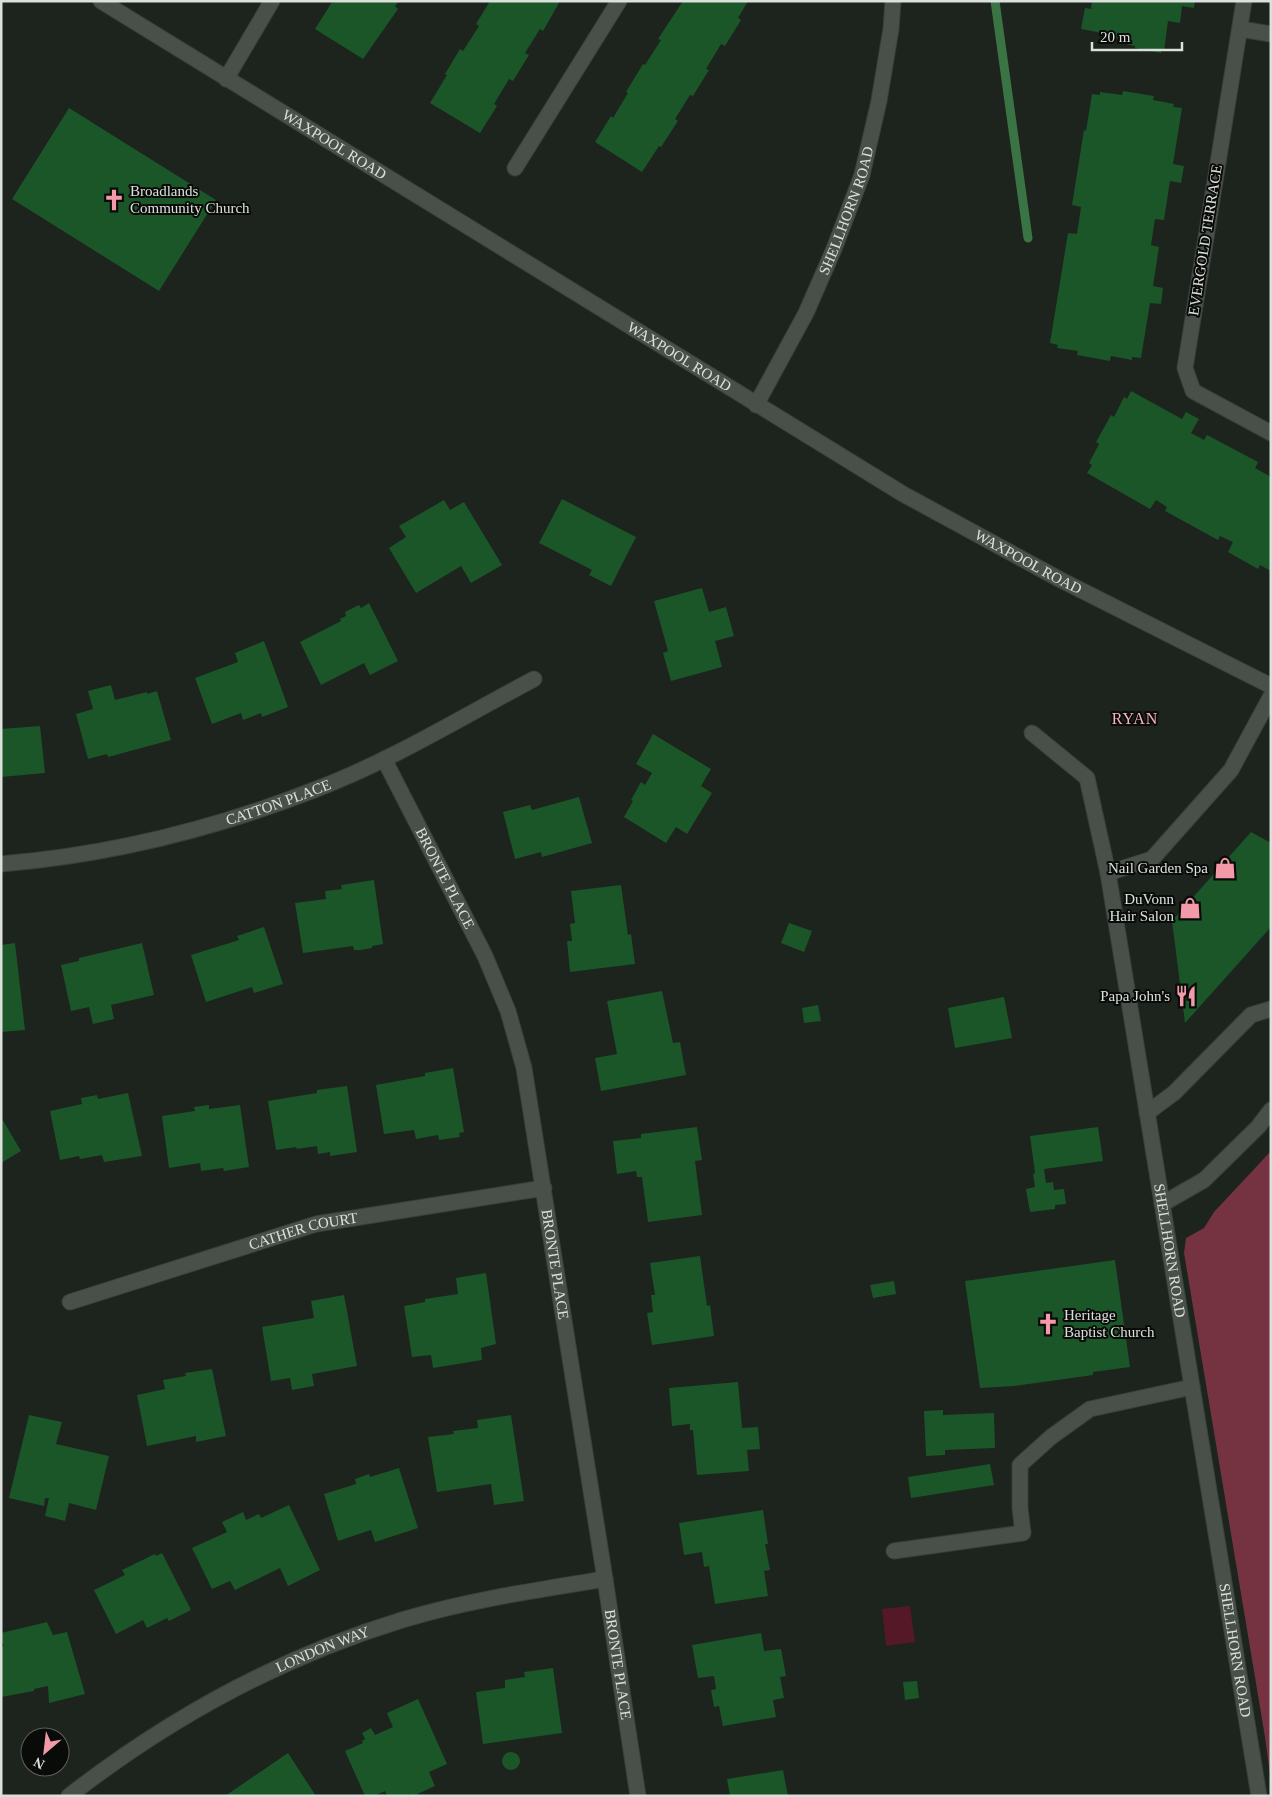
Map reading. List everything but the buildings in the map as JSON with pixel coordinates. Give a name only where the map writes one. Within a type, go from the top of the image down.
[{"type":"street","name":"WAXPOOL ROAD","points":[[101,1],[903,494],[1050,575],[1271,686]]},
{"type":"street","points":[[226,79],[272,1]]},
{"type":"street","points":[[516,168],[619,1]]},
{"type":"street","name":"SHELLHORN ROAD","points":[[756,405],[806,313],[834,249],[862,175],[879,102],[891,29],[893,1]]},
{"type":"street","name":"EVERGOLD TERRACE","points":[[1244,1],[1184,368],[1193,391],[1271,433]]},
{"type":"street","points":[[1240,30],[1271,34]]},
{"type":"street","name":"CATTON PLACE","points":[[1,864],[43,860],[135,845],[226,821],[315,790],[384,759],[534,679]]},
{"type":"street","points":[[1108,873],[1152,859],[1232,770],[1271,696]]},
{"type":"street","name":"SHELLHORN ROAD","points":[[1032,733],[1087,778],[1108,873],[1259,1796]]},
{"type":"street","name":"BRONTE PLACE","points":[[384,759],[485,956],[508,1011],[524,1068],[638,1796]]},
{"type":"street","points":[[1148,1113],[1174,1092],[1251,1015],[1271,1009]]},
{"type":"street","points":[[1162,1204],[1204,1180],[1258,1127],[1271,1110]]},
{"type":"street","name":"CATHER COURT","points":[[70,1302],[316,1224],[544,1188]]},
{"type":"street","points":[[894,1552],[1023,1533],[1020,1508],[1020,1465],[1051,1437],[1090,1409],[1192,1387]]},
{"type":"street","name":"LONDON WAY","points":[[69,1796],[107,1767],[179,1720],[258,1677],[322,1648],[402,1620],[495,1597],[605,1579]]},
{"type":"shaded area","points":[[1271,1151],[1271,1782],[1184,1253],[1186,1238],[1204,1228],[1214,1212]]},
{"type":"shaded area","points":[[910,1606],[915,1642],[886,1646],[882,1609]]},
{"type":"waterway","points":[[995,1],[1028,238]]},
{"type":"place","name":"Broadlands Community Church","points":[[114,200]]},
{"type":"place","name":"Nail Garden Spa","points":[[1225,868]]},
{"type":"place","name":"DuVonn Hair Salon","points":[[1190,908]]},
{"type":"place","name":"Papa John's","points":[[1186,996]]},
{"type":"place","name":"Heritage Baptist Church","points":[[1048,1324]]},
{"type":"district","name":"RYAN","points":[[1135,718]]}]
